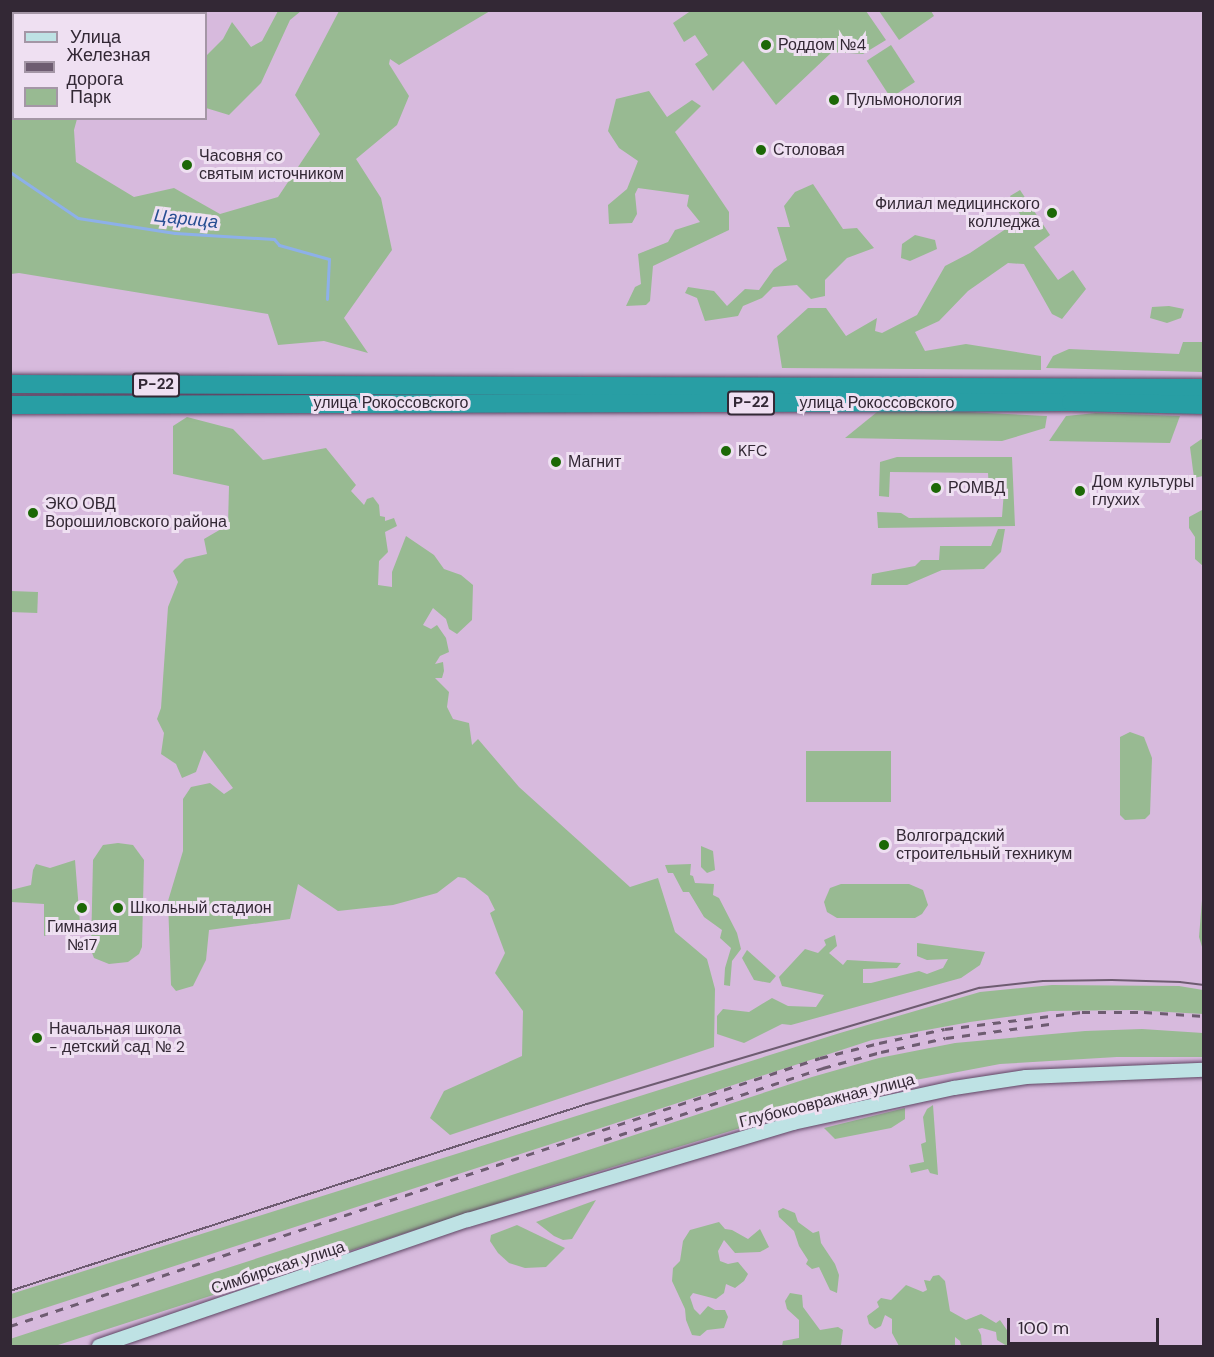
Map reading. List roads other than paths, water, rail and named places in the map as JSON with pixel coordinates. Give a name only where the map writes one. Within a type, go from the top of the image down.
[{"type":"highway","name":"Р-22","points":[[10,384],[300,394]]},
{"type":"highway","name":"улица Рокоссовского","points":[[300,394],[1203,388]]},
{"type":"highway","name":"Р-22","points":[[10,405],[300,394]]},
{"type":"highway","name":"улица Рокоссовского","points":[[300,394],[1203,405]]},
{"type":"main road","name":"Глубокоовражная улица","points":[[468,1220],[793,1123],[900,1099],[1026,1077],[1203,1070]]},
{"type":"main road","name":"Симбирская улица","points":[[99,1347],[468,1220]]},
{"type":"waterway","name":"Царица","points":[[10,172],[78,218],[175,233],[274,239],[279,245],[329,259],[327,299]]},
{"type":"tram line","points":[[10,1291],[587,1104],[979,988],[1043,981],[1112,980],[1204,985]]},
{"type":"railway","points":[[10,1326],[820,1058],[945,1029],[1082,1012],[1144,1012],[1204,1016]]},
{"type":"railway","points":[[604,1140],[823,1068],[881,1052],[946,1038],[1049,1024]]},
{"type":"place","name":"Роддом №4","points":[[766,45]]},
{"type":"place","name":"Пульмонология","points":[[834,100]]},
{"type":"place","name":"Столовая","points":[[761,150]]},
{"type":"place","name":"Часовня со святым источником","points":[[187,165]]},
{"type":"place","name":"Филиал медицинского колледжа","points":[[1052,213]]},
{"type":"place","name":"KFC","points":[[726,451]]},
{"type":"place","name":"Магнит","points":[[556,462]]},
{"type":"place","name":"РОМВД","points":[[936,488]]},
{"type":"place","name":"Дом культуры глухих","points":[[1080,491]]},
{"type":"place","name":"ЭКО ОВД Ворошиловского района","points":[[33,513]]},
{"type":"place","name":"Волгоградский строительный техникум","points":[[884,845]]},
{"type":"place","name":"Гимназия №17","points":[[82,908]]},
{"type":"place","name":"Школьный стадион","points":[[118,908]]},
{"type":"place","name":"Начальная школа - детский сад № 2","points":[[37,1038]]}]
